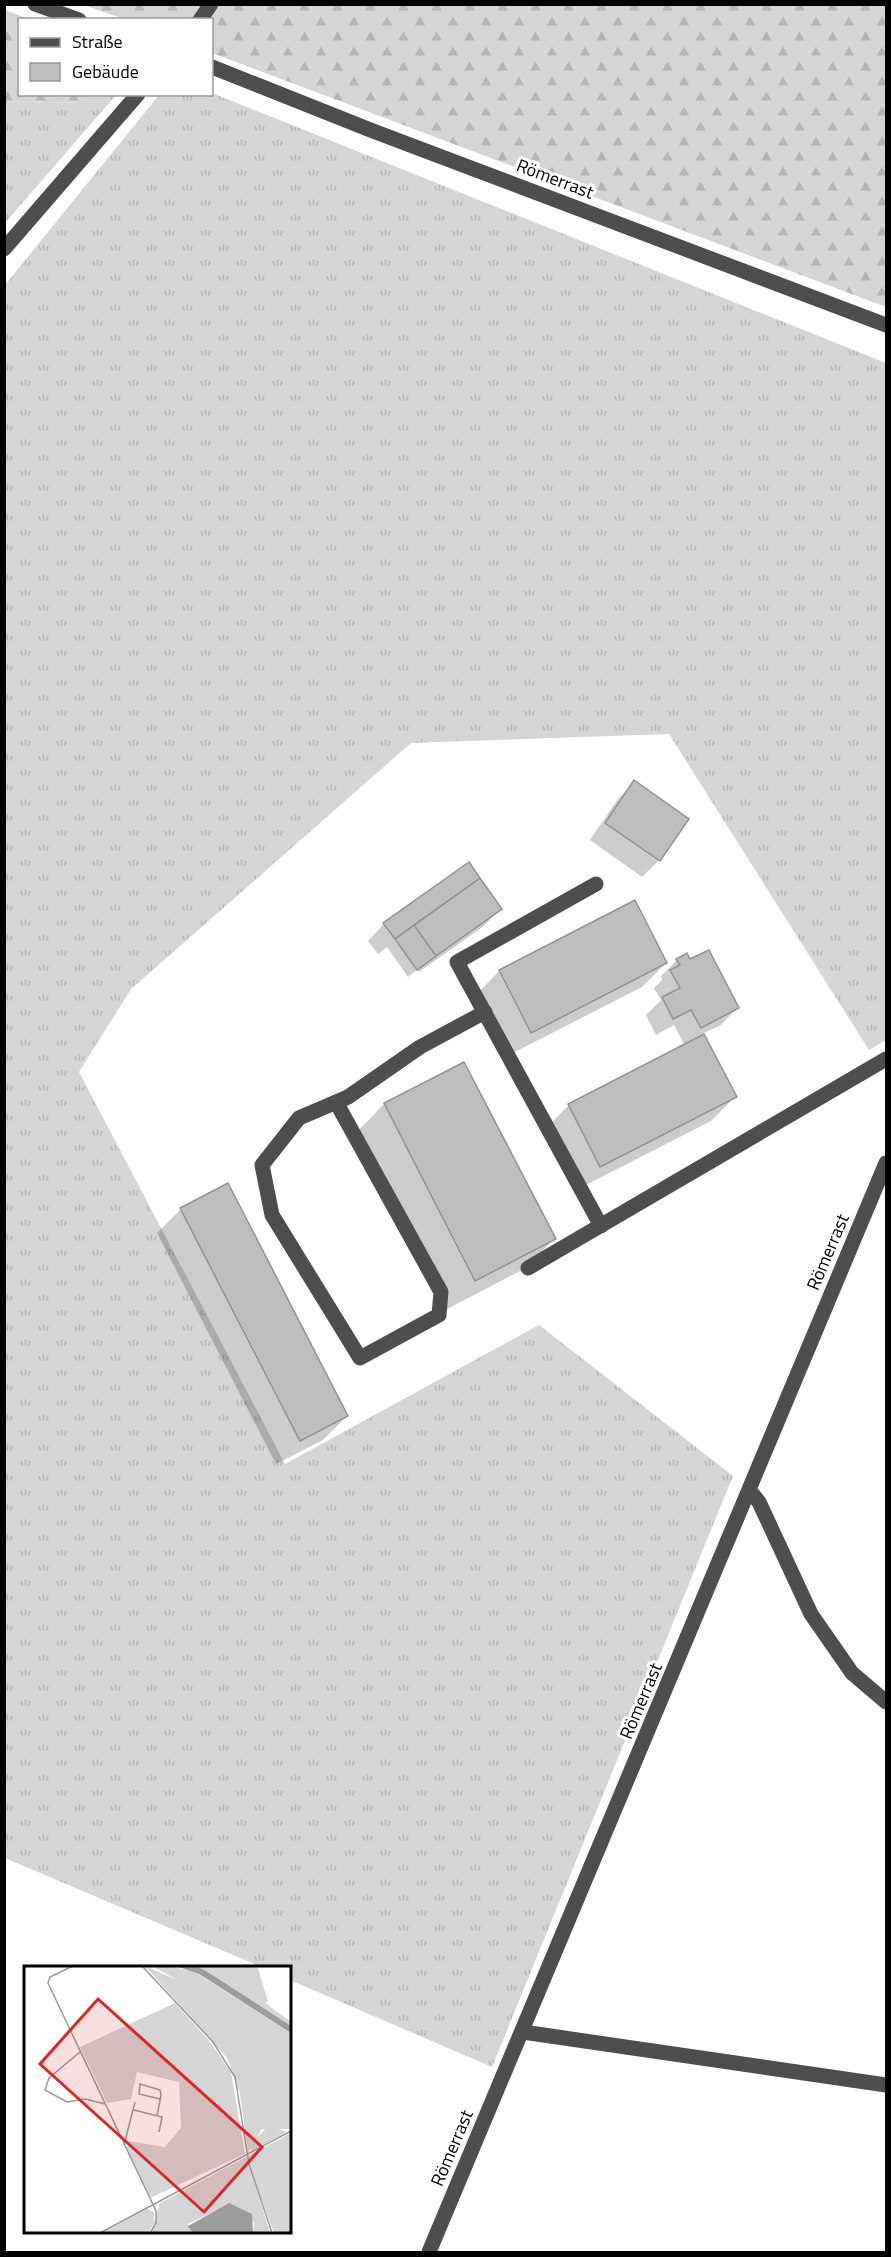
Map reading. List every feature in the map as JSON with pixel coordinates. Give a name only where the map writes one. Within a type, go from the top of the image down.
[{"type":"street","points":[[35,4],[74,18]]},
{"type":"street","points":[[201,18],[211,4]]},
{"type":"street","name":"Römerrast","points":[[213,67],[373,131],[886,325]]},
{"type":"street","points":[[4,249],[136,96]]},
{"type":"street","points":[[596,884],[457,962],[601,1226]]},
{"type":"street","points":[[336,1102],[441,1292],[439,1315],[360,1358],[272,1215],[262,1165],[299,1118],[336,1102],[348,1097],[420,1047],[485,1012]]},
{"type":"street","points":[[528,1268],[886,1059]]},
{"type":"street","name":"Römerrast","points":[[429,2253],[886,1163]]},
{"type":"street","points":[[750,1491],[759,1502],[811,1614],[852,1673],[886,1702]]},
{"type":"street","points":[[523,2032],[886,2085]]},
{"type":"green space","points":[[83,5],[886,5],[886,307],[213,53],[213,18],[121,18]]},
{"type":"green space","points":[[5,10],[25,18],[18,18],[18,96],[89,96],[84,103],[5,101]]},
{"type":"green space","points":[[213,93],[886,363],[886,1040],[869,1050],[669,734],[411,743],[131,989],[79,1072],[285,1464],[539,1325],[733,1476],[492,2067],[291,1980],[291,1966],[259,1966],[5,1858],[5,285],[158,96],[213,96]]},
{"type":"green space","points":[[89,96],[115,96],[5,223],[5,101],[84,103]]},
{"type":"building","points":[[634,780],[689,819],[660,861],[605,823]]},
{"type":"building","points":[[469,862],[480,878],[395,939],[383,923]]},
{"type":"building","points":[[480,878],[502,909],[436,956],[414,925]]},
{"type":"building","points":[[635,900],[667,963],[531,1033],[499,970]]},
{"type":"building","points":[[414,925],[436,956],[417,970],[395,939]]},
{"type":"building","points":[[709,950],[739,1008],[701,1028],[691,1010],[673,1019],[662,997],[680,988],[670,970],[680,965],[676,959],[687,953],[690,959]]},
{"type":"building","points":[[704,1034],[737,1097],[600,1167],[568,1104]]},
{"type":"building","points":[[464,1062],[556,1239],[475,1281],[384,1103]]},
{"type":"building","points":[[228,1183],[348,1416],[300,1441],[180,1208]]}]
